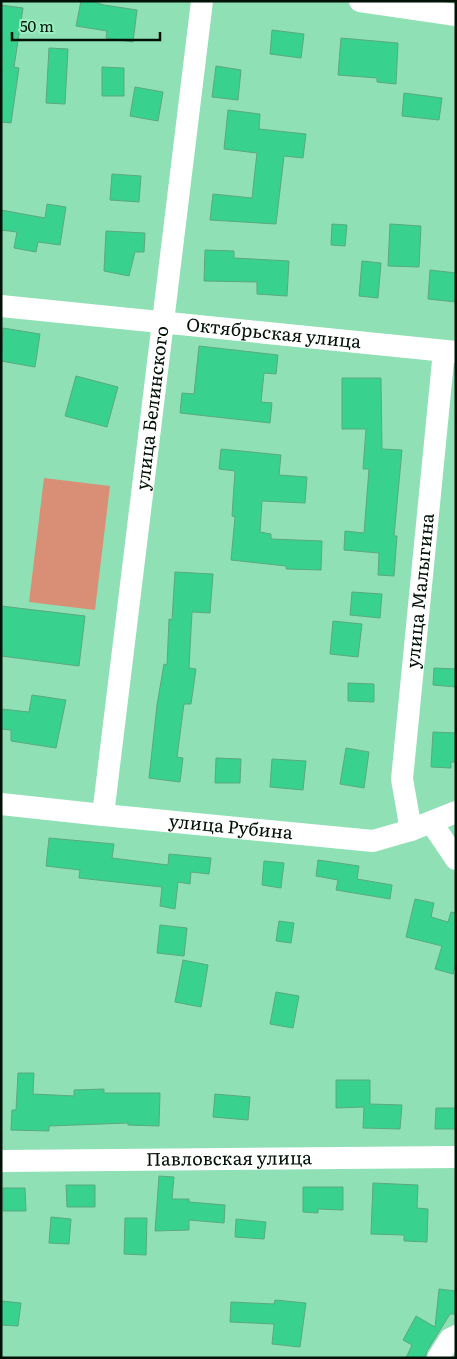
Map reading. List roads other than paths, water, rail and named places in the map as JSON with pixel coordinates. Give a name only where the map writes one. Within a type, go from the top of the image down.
[{"type":"street","name":"улица Белинского","points":[[103,815],[202,1]]},
{"type":"street","points":[[360,1],[456,14]]},
{"type":"street","name":"Октябрьская улица","points":[[1,306],[450,352]]},
{"type":"street","name":"улица Малыгина","points":[[421,826],[402,779],[450,352]]},
{"type":"street","name":"улица Рубина","points":[[1,804],[373,841],[421,826],[456,812]]},
{"type":"street","points":[[421,826],[456,859]]},
{"type":"street","name":"Павловская улица","points":[[1,1161],[456,1157]]},
{"type":"street","points":[[438,1358],[450,1339],[456,1336]]}]
